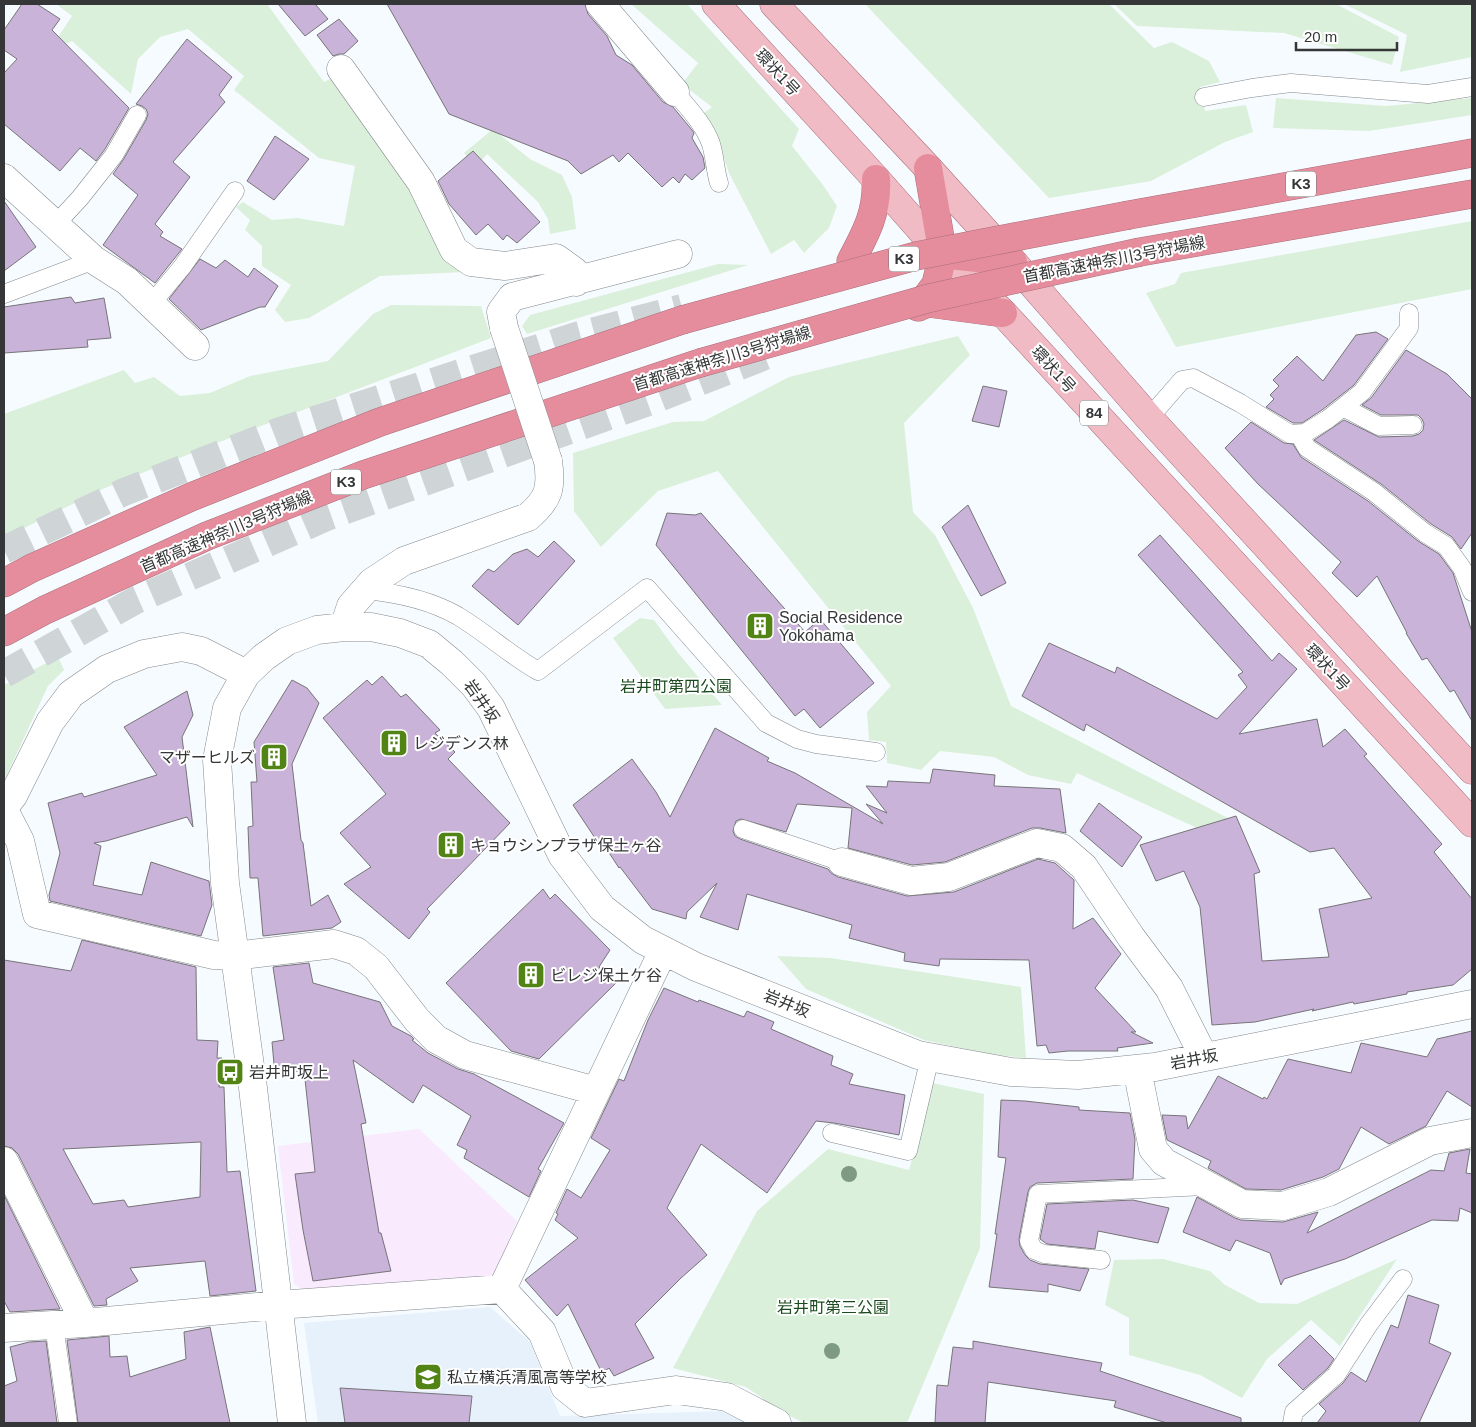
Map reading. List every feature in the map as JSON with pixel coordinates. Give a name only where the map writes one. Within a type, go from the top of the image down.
[{"type":"highway","name":"K3","points":[[4,583],[32,568],[190,497],[380,422],[682,320],[916,256],[1129,215],[1472,153]]},
{"type":"highway","points":[[919,307],[936,284],[943,255],[928,168]]},
{"type":"highway","points":[[851,261],[868,228],[877,196],[876,179]]},
{"type":"highway","name":"首都高速神奈川3号狩場線","points":[[4,632],[45,610],[207,536],[363,475],[700,362],[930,298],[1140,252],[1472,194]]},
{"type":"highway","points":[[769,286],[851,261],[891,253],[932,252],[943,255],[1013,262]]},
{"type":"highway","points":[[784,349],[928,303],[1003,313]]},
{"type":"main road","name":"環状1号","points":[[716,4],[943,255],[1003,313],[1472,824]]},
{"type":"main road","name":"84","points":[[774,4],[928,168],[1149,418],[1472,770]]},
{"type":"street","points":[[600,4],[675,92]]},
{"type":"street","points":[[341,69],[421,182],[454,250],[471,262],[505,266],[556,258],[574,271],[576,282]]},
{"type":"street","points":[[4,178],[94,260],[127,281],[195,346]]},
{"type":"street","points":[[344,626],[351,606],[372,582],[404,561],[528,517],[541,506],[549,490],[548,461],[504,328],[501,312],[512,298],[678,254]]},
{"type":"street","name":"岩井坂","points":[[255,666],[287,641],[317,630],[344,626],[371,627],[429,644],[474,684],[491,708],[562,855],[602,908],[643,940],[696,967],[918,1055],[1011,1072],[1078,1076],[1137,1069],[1204,1057],[1472,1004]]},
{"type":"street","points":[[292,1423],[254,1088],[235,956],[225,884],[217,760],[227,708],[255,666],[182,647],[144,654],[107,669],[71,694],[50,722],[13,796],[4,808],[20,841],[37,914],[214,955],[235,956],[334,944],[356,951],[376,967],[417,1020],[436,1040],[465,1055],[596,1091]]},
{"type":"street","points":[[842,862],[911,881],[949,877],[1037,843],[1062,848],[1084,867],[1131,937],[1169,988],[1204,1057]]},
{"type":"street","points":[[502,1289],[663,951]]},
{"type":"street","points":[[1137,1069],[1153,1149],[1164,1162],[1242,1204],[1283,1206],[1329,1192],[1430,1142],[1472,1133]]},
{"type":"street","points":[[4,1161],[85,1323]]},
{"type":"street","points":[[4,1328],[85,1323],[278,1305],[502,1289]]},
{"type":"street","points":[[502,1289],[542,1332],[565,1387],[585,1403],[676,1390],[727,1397],[777,1423]]},
{"type":"lane","points":[[1204,97],[1291,83],[1428,94],[1472,87]]},
{"type":"lane","points":[[675,92],[703,127],[712,146],[715,171],[719,183]]},
{"type":"lane","points":[[55,225],[80,198],[114,155],[137,115]]},
{"type":"lane","points":[[152,303],[182,267],[235,191]]},
{"type":"lane","points":[[4,294],[94,260]]},
{"type":"lane","points":[[1149,418],[1182,380],[1193,378],[1240,403],[1290,434],[1305,433],[1362,392],[1409,328],[1410,313]]},
{"type":"lane","points":[[1343,407],[1379,426],[1414,425]]},
{"type":"lane","points":[[1299,434],[1307,448],[1374,492],[1425,533],[1446,546],[1464,563],[1472,592]]},
{"type":"lane","points":[[365,590],[396,593],[423,601],[457,615],[518,660],[538,671],[647,588],[766,723],[797,739],[816,744],[876,752]]},
{"type":"lane","points":[[744,829],[842,862]]},
{"type":"lane","points":[[832,1133],[908,1151],[930,1057]]},
{"type":"lane","points":[[1101,1260],[1044,1254],[1034,1250],[1029,1241],[1038,1194],[1208,1186]]},
{"type":"lane","points":[[1292,1423],[1294,1412],[1336,1375],[1403,1279]]},
{"type":"lane","points":[[54,1325],[68,1423]]},
{"type":"shaded area","points":[[419,1129],[517,1221],[494,1277],[306,1291],[294,1284],[278,1146]]},
{"type":"shaded area","name":"私立横浜清風高等学校","points":[[490,1307],[530,1342],[560,1416],[729,1411],[751,1423],[318,1423],[304,1323]]},
{"type":"green space","points":[[56,4],[267,4],[324,82],[334,77],[465,272],[380,276],[309,318],[285,322],[275,310],[291,285],[262,266],[262,246],[245,230],[250,220],[236,207],[243,202],[272,220],[297,218],[344,226],[355,166],[319,158],[234,90],[244,76],[188,29],[160,37],[138,59],[131,94],[72,41],[48,52],[72,16]]},
{"type":"green space","points":[[631,4],[687,4],[799,129],[792,146],[837,206],[829,228],[804,253],[794,240],[771,254],[729,173],[720,147],[704,113],[712,107],[682,84],[698,63]]},
{"type":"green space","points":[[865,4],[1109,4],[1154,48],[1172,42],[1209,61],[1220,82],[1200,87],[1205,111],[1246,105],[1253,132],[1225,142],[1151,181],[1049,198]]},
{"type":"green space","points":[[1114,4],[1336,4],[1399,37],[1392,65],[1284,33],[1137,26]]},
{"type":"green space","points":[[1344,4],[1472,4],[1472,57],[1400,72],[1407,35]]},
{"type":"green space","points":[[1276,98],[1386,106],[1472,98],[1472,115],[1369,131],[1273,128]]},
{"type":"green space","points":[[493,129],[530,159],[562,175],[572,197],[576,229],[550,234],[548,219],[538,202],[487,154],[476,167],[464,153]]},
{"type":"green space","points":[[1472,221],[1472,289],[1176,347],[1146,293],[1175,284],[1181,273]]},
{"type":"green space","points":[[718,264],[748,265],[527,334],[522,326],[530,315]]},
{"type":"green space","points":[[391,305],[481,306],[491,338],[105,488],[4,538],[4,414],[124,370],[135,383],[154,377],[180,396],[210,393],[250,376],[328,361],[373,314]]},
{"type":"green space","points":[[958,336],[970,355],[904,423],[913,512],[935,535],[973,608],[1011,706],[1228,818],[1219,838],[1077,773],[1071,784],[1028,775],[994,757],[940,751],[921,770],[887,763],[886,742],[869,740],[867,712],[891,686],[718,471],[658,491],[601,547],[574,511],[573,453],[673,422],[704,421],[789,377]]},
{"type":"green space","name":"岩井町第四公園","points":[[640,618],[654,620],[678,653],[722,705],[665,709],[613,638]]},
{"type":"green space","points":[[58,657],[64,670],[48,686],[4,781],[4,685]]},
{"type":"green space","points":[[777,956],[830,958],[1021,987],[1026,1058],[989,1054],[924,1040],[806,989]]},
{"type":"green space","name":"岩井町第三公園","points":[[932,1083],[984,1094],[980,1248],[907,1423],[804,1423],[784,1413],[746,1387],[673,1368],[757,1211],[828,1149],[909,1170]]},
{"type":"green space","points":[[1163,1259],[1210,1271],[1225,1285],[1259,1303],[1297,1304],[1397,1259],[1340,1346],[1311,1320],[1267,1359],[1242,1398],[1200,1375],[1129,1355],[1129,1318],[1105,1305],[1114,1260]]},
{"type":"building","points":[[22,4],[37,4],[60,19],[52,30],[129,108],[96,161],[80,148],[60,171],[4,124],[4,73],[17,59],[4,50],[4,30]]},
{"type":"building","points":[[278,4],[315,4],[328,19],[305,36]]},
{"type":"building","points":[[387,4],[585,4],[588,14],[607,36],[616,55],[632,65],[663,102],[673,107],[692,130],[694,133],[692,138],[703,157],[705,168],[692,180],[685,174],[679,183],[673,177],[662,187],[628,153],[619,162],[613,155],[581,174],[568,161],[449,114]]},
{"type":"building","points":[[339,19],[358,41],[344,54],[333,56],[317,35]]},
{"type":"building","points":[[187,39],[232,77],[219,95],[225,102],[173,162],[190,177],[155,224],[163,232],[160,236],[182,249],[155,283],[103,245],[138,195],[113,174],[123,160],[148,114],[146,109],[136,104]]},
{"type":"building","points":[[275,136],[309,159],[274,200],[247,181]]},
{"type":"building","points":[[473,151],[540,222],[517,243],[507,235],[503,240],[488,224],[476,235],[449,204],[438,181]]},
{"type":"building","points":[[4,201],[36,247],[4,271]]},
{"type":"building","points":[[200,259],[216,268],[225,260],[248,277],[254,268],[278,286],[265,307],[260,307],[201,330],[169,299]]},
{"type":"building","points":[[71,297],[75,303],[104,298],[111,338],[87,340],[88,347],[4,353],[4,307]]},
{"type":"building","points":[[1376,332],[1388,339],[1354,385],[1322,410],[1302,423],[1293,423],[1266,407],[1274,399],[1270,395],[1279,386],[1273,380],[1297,356],[1323,381],[1356,335]]},
{"type":"building","points":[[1406,350],[1447,374],[1472,399],[1472,533],[1461,549],[1452,537],[1431,524],[1381,484],[1314,440],[1344,420],[1379,437],[1413,436],[1419,434],[1423,430],[1424,424],[1418,415],[1381,415],[1362,405],[1371,398]]},
{"type":"building","points":[[983,386],[1007,391],[999,427],[972,421]]},
{"type":"building","points":[[1251,422],[1284,443],[1293,444],[1301,457],[1368,501],[1418,541],[1439,554],[1453,573],[1472,632],[1472,721],[1454,690],[1450,692],[1427,658],[1422,660],[1377,576],[1357,597],[1332,573],[1341,562],[1258,484],[1225,448]]},
{"type":"building","points":[[968,505],[1006,583],[981,596],[942,527]]},
{"type":"building","name":"Social Residence Yokohama","points":[[667,513],[695,515],[701,513],[805,632],[820,619],[874,683],[820,728],[804,709],[795,716],[656,545]]},
{"type":"building","points":[[1160,535],[1272,661],[1279,653],[1297,669],[1239,734],[1317,719],[1323,747],[1345,729],[1367,754],[1364,756],[1442,844],[1434,852],[1472,899],[1472,969],[1453,985],[1312,1011],[1314,1009],[1255,1022],[1212,1025],[1200,907],[1184,871],[1156,881],[1140,845],[1236,816],[1260,872],[1254,874],[1262,961],[1329,957],[1319,909],[1372,898],[1334,848],[1310,852],[1086,724],[1084,731],[1022,696],[1049,643],[1115,673],[1117,667],[1217,719],[1247,687],[1238,675],[1243,672],[1138,555]]},
{"type":"building","points":[[554,541],[575,561],[518,625],[472,586],[488,569],[494,572],[513,554],[527,549],[538,557]]},
{"type":"building","points":[[382,676],[401,697],[406,694],[440,730],[435,733],[455,752],[448,759],[510,823],[427,909],[430,912],[409,939],[344,884],[371,867],[340,833],[386,794],[323,718],[367,680],[372,685]]},
{"type":"building","points":[[292,680],[307,688],[319,703],[292,764],[311,906],[328,895],[341,922],[332,928],[263,936],[258,878],[250,878],[248,827],[253,826],[251,782],[257,782],[254,742]]},
{"type":"building","points":[[187,691],[193,715],[182,737],[193,827],[187,817],[94,843],[101,846],[93,885],[142,895],[151,862],[209,881],[212,905],[201,936],[50,901],[49,895],[60,853],[48,803],[82,793],[84,797],[157,775],[124,727]]},
{"type":"building","points":[[715,728],[769,758],[767,761],[795,773],[883,824],[866,804],[887,813],[866,786],[887,787],[888,781],[930,783],[933,769],[995,775],[994,786],[1060,789],[1066,833],[1032,828],[945,862],[912,865],[848,848],[852,808],[797,804],[786,832],[741,819],[736,821],[733,831],[735,836],[740,839],[828,869],[838,877],[907,896],[954,892],[1038,859],[1055,863],[1074,880],[1073,929],[1093,918],[1121,954],[1095,988],[1136,1032],[1131,1032],[1153,1043],[1117,1048],[1118,1051],[1049,1053],[1046,1045],[1037,1046],[1029,960],[940,959],[939,966],[904,961],[905,953],[849,938],[852,925],[747,894],[738,930],[700,917],[717,883],[687,912],[686,919],[652,909],[619,868],[604,845],[601,847],[573,805],[632,759],[656,792],[670,817]]},
{"type":"building","points":[[1099,803],[1142,837],[1122,867],[1080,831]]},
{"type":"building","name":"ビレジ保土ケ谷","points":[[543,889],[550,899],[555,894],[610,950],[599,967],[616,983],[539,1059],[511,1051],[446,983]]},
{"type":"building","points":[[82,940],[196,967],[197,1040],[218,1041],[217,1058],[222,1058],[219,1087],[224,1087],[227,1172],[240,1171],[256,1291],[210,1296],[205,1261],[130,1268],[138,1281],[106,1299],[107,1305],[94,1306],[18,1154],[12,1148],[4,1146],[4,960],[71,971]],"holes":[[[201,1142],[200,1197],[128,1207],[124,1200],[93,1204],[63,1149]]]},
{"type":"building","points":[[309,963],[313,983],[380,1002],[392,1026],[411,1036],[414,1039],[412,1040],[428,1053],[458,1069],[474,1074],[564,1123],[538,1169],[541,1171],[529,1197],[464,1158],[467,1150],[457,1145],[471,1116],[423,1085],[413,1103],[353,1060],[366,1123],[361,1124],[379,1233],[381,1233],[391,1271],[313,1281],[295,1174],[315,1172],[304,1070],[275,1075],[272,1042],[284,1040],[273,967]]},
{"type":"building","points":[[664,988],[698,1002],[699,1000],[744,1017],[747,1011],[774,1022],[771,1029],[833,1056],[831,1065],[853,1074],[849,1084],[905,1095],[899,1135],[816,1121],[767,1193],[701,1144],[667,1208],[707,1255],[635,1324],[654,1358],[614,1376],[609,1368],[602,1373],[568,1304],[557,1316],[525,1280],[578,1238],[555,1220],[558,1214],[556,1213],[567,1189],[581,1198],[610,1150],[591,1138],[619,1079],[624,1081],[648,1020]]},
{"type":"building","points":[[1472,1031],[1472,1107],[1447,1091],[1426,1126],[1389,1144],[1361,1127],[1339,1169],[1323,1177],[1281,1190],[1246,1189],[1208,1168],[1211,1161],[1167,1140],[1162,1115],[1186,1116],[1188,1129],[1218,1076],[1263,1099],[1264,1097],[1267,1099],[1288,1059],[1351,1073],[1361,1043],[1427,1057],[1437,1039]]},
{"type":"building","points":[[1001,1100],[1079,1107],[1079,1110],[1130,1113],[1135,1139],[1133,1179],[1037,1183],[1030,1187],[1028,1192],[1019,1239],[1020,1246],[1030,1260],[1040,1264],[1089,1269],[1080,1291],[1048,1284],[1048,1292],[989,1287],[1006,1158],[998,1157]]},
{"type":"building","points":[[1470,1149],[1466,1173],[1472,1174],[1472,1213],[1460,1208],[1458,1221],[1432,1220],[1345,1259],[1284,1279],[1281,1285],[1270,1253],[1236,1240],[1230,1251],[1183,1232],[1197,1197],[1241,1220],[1283,1222],[1318,1212],[1307,1233],[1431,1170],[1444,1171],[1449,1153]]},
{"type":"building","points":[[4,1195],[60,1309],[10,1312],[4,1301]]},
{"type":"building","points":[[1133,1200],[1169,1208],[1158,1243],[1098,1231],[1095,1249],[1047,1244],[1040,1239],[1047,1204]]},
{"type":"building","points":[[1408,1295],[1439,1305],[1429,1343],[1451,1353],[1419,1423],[1317,1423],[1326,1411],[1319,1404],[1343,1383],[1351,1372],[1366,1382],[1391,1325],[1398,1328]]},
{"type":"building","points":[[210,1327],[230,1423],[78,1423],[67,1340],[109,1336],[110,1357],[127,1356],[130,1377],[186,1359],[184,1332]]},
{"type":"building","points":[[1310,1335],[1334,1359],[1328,1368],[1303,1390],[1278,1365]]},
{"type":"building","points":[[46,1341],[57,1423],[4,1423],[4,1386],[17,1381],[10,1347],[29,1342]]},
{"type":"building","points":[[973,1341],[1102,1363],[1100,1371],[1241,1418],[1241,1423],[1167,1423],[1114,1407],[1116,1401],[988,1382],[985,1423],[935,1423],[937,1385],[948,1386],[953,1347],[973,1349]]},
{"type":"building","points":[[340,1388],[472,1396],[469,1423],[345,1423]]},
{"type":"tunnel","points":[[4,550],[124,492],[280,431],[576,336],[682,308]]},
{"type":"tunnel","points":[[4,674],[136,600],[329,516],[651,401],[775,352]]},
{"type":"place","name":"Social Residence Yokohama","points":[[760,626]]},
{"type":"place","name":"レジデンス林","points":[[394,743]]},
{"type":"place","name":"マザーヒルズ","points":[[274,757]]},
{"type":"place","name":"キョウシンプラザ保土ヶ谷","points":[[451,845]]},
{"type":"place","name":"ビレジ保土ケ谷","points":[[531,975]]},
{"type":"place","name":"岩井町坂上","points":[[230,1072]]},
{"type":"place","name":"私立横浜清風高等学校","points":[[428,1377]]}]
